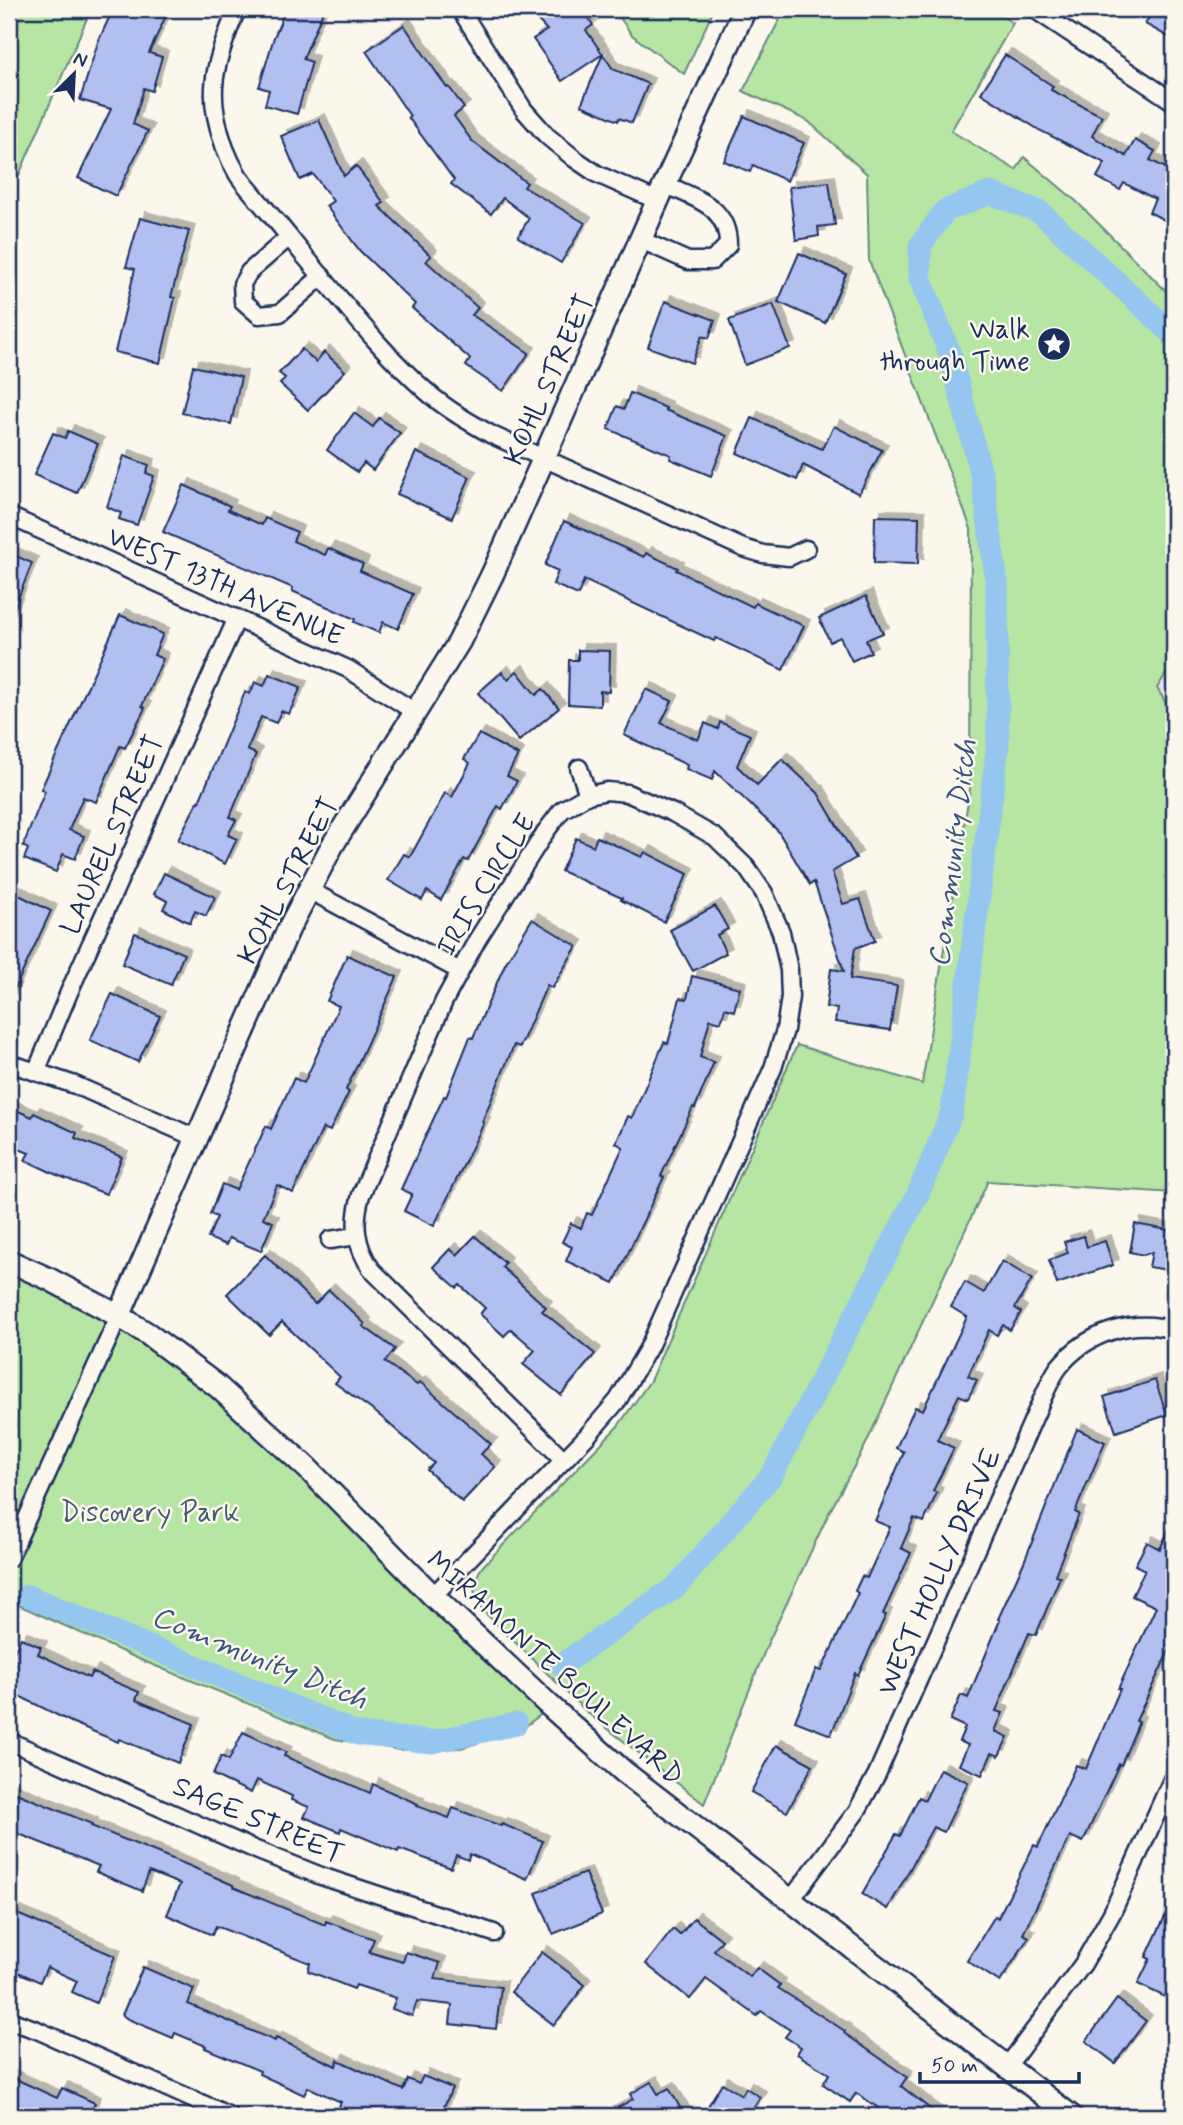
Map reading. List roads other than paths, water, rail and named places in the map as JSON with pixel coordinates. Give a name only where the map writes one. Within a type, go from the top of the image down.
[{"type":"street","points":[[237,9],[219,52],[214,88],[215,114],[225,149],[239,177],[403,369],[427,392],[461,418],[492,435],[743,548],[763,554],[789,556],[806,549]]},
{"type":"street","points":[[460,9],[524,110],[547,136],[597,174],[707,204],[720,215],[728,231],[728,245],[712,261],[688,261],[640,240]]},
{"type":"street","name":"KOHL STREET","points":[[9,1558],[289,929],[332,846],[459,642],[493,573],[640,240],[746,9]]},
{"type":"street","points":[[1034,9],[1174,102]]},
{"type":"street","points":[[289,237],[249,272],[242,284],[243,302],[259,315],[280,313],[322,276]]},
{"type":"street","name":"WEST 13TH AVENUE","points":[[9,516],[348,668],[415,712]]},
{"type":"street","name":"LAUREL STREET","points":[[36,1072],[70,990],[237,618]]},
{"type":"street","points":[[579,768],[588,795]]},
{"type":"street","name":"IRIS CIRCLE","points":[[433,1596],[564,1460],[618,1399],[649,1347],[773,1068],[785,1030],[790,996],[789,970],[781,932],[764,893],[746,867],[715,837],[673,813],[627,793],[607,791],[588,795],[562,810],[477,940],[444,1001],[360,1195],[356,1211],[356,1236],[372,1270],[564,1460]]},
{"type":"street","points":[[309,890],[460,971]]},
{"type":"street","points":[[9,1063],[75,1085],[196,1138]]},
{"type":"street","points":[[330,1240],[356,1236]]},
{"type":"street","name":"MIRAMONTE BOULEVARD","points":[[9,1262],[49,1279],[118,1316],[148,1334],[217,1385],[255,1419],[433,1596],[624,1772],[1071,2116]]},
{"type":"street","name":"WEST HOLLY DRIVE","points":[[790,1900],[857,1811],[877,1774],[1043,1397],[1059,1367],[1074,1351],[1118,1328],[1144,1325],[1174,1330]]},
{"type":"street","name":"SAGE STREET","points":[[9,1741],[321,1876],[495,1933]]},
{"type":"street","points":[[1006,2068],[1083,1964],[1107,1924],[1174,1775]]},
{"type":"street","points":[[9,2020],[230,2116]]},
{"type":"waterway","name":"Community Ditch","points":[[561,1665],[676,1587],[772,1475],[918,1194],[952,1112],[998,744],[997,585],[983,481],[950,354],[920,278],[920,246],[945,211],[990,193],[1040,212],[1174,335]]},
{"type":"waterway","name":"Community Ditch","points":[[28,1596],[358,1734],[432,1742],[516,1724]]},
{"type":"place","name":"Walk through Time","points":[[1054,344]]},
{"type":"park label","name":"Discovery Park","points":[[150,1511]]}]
